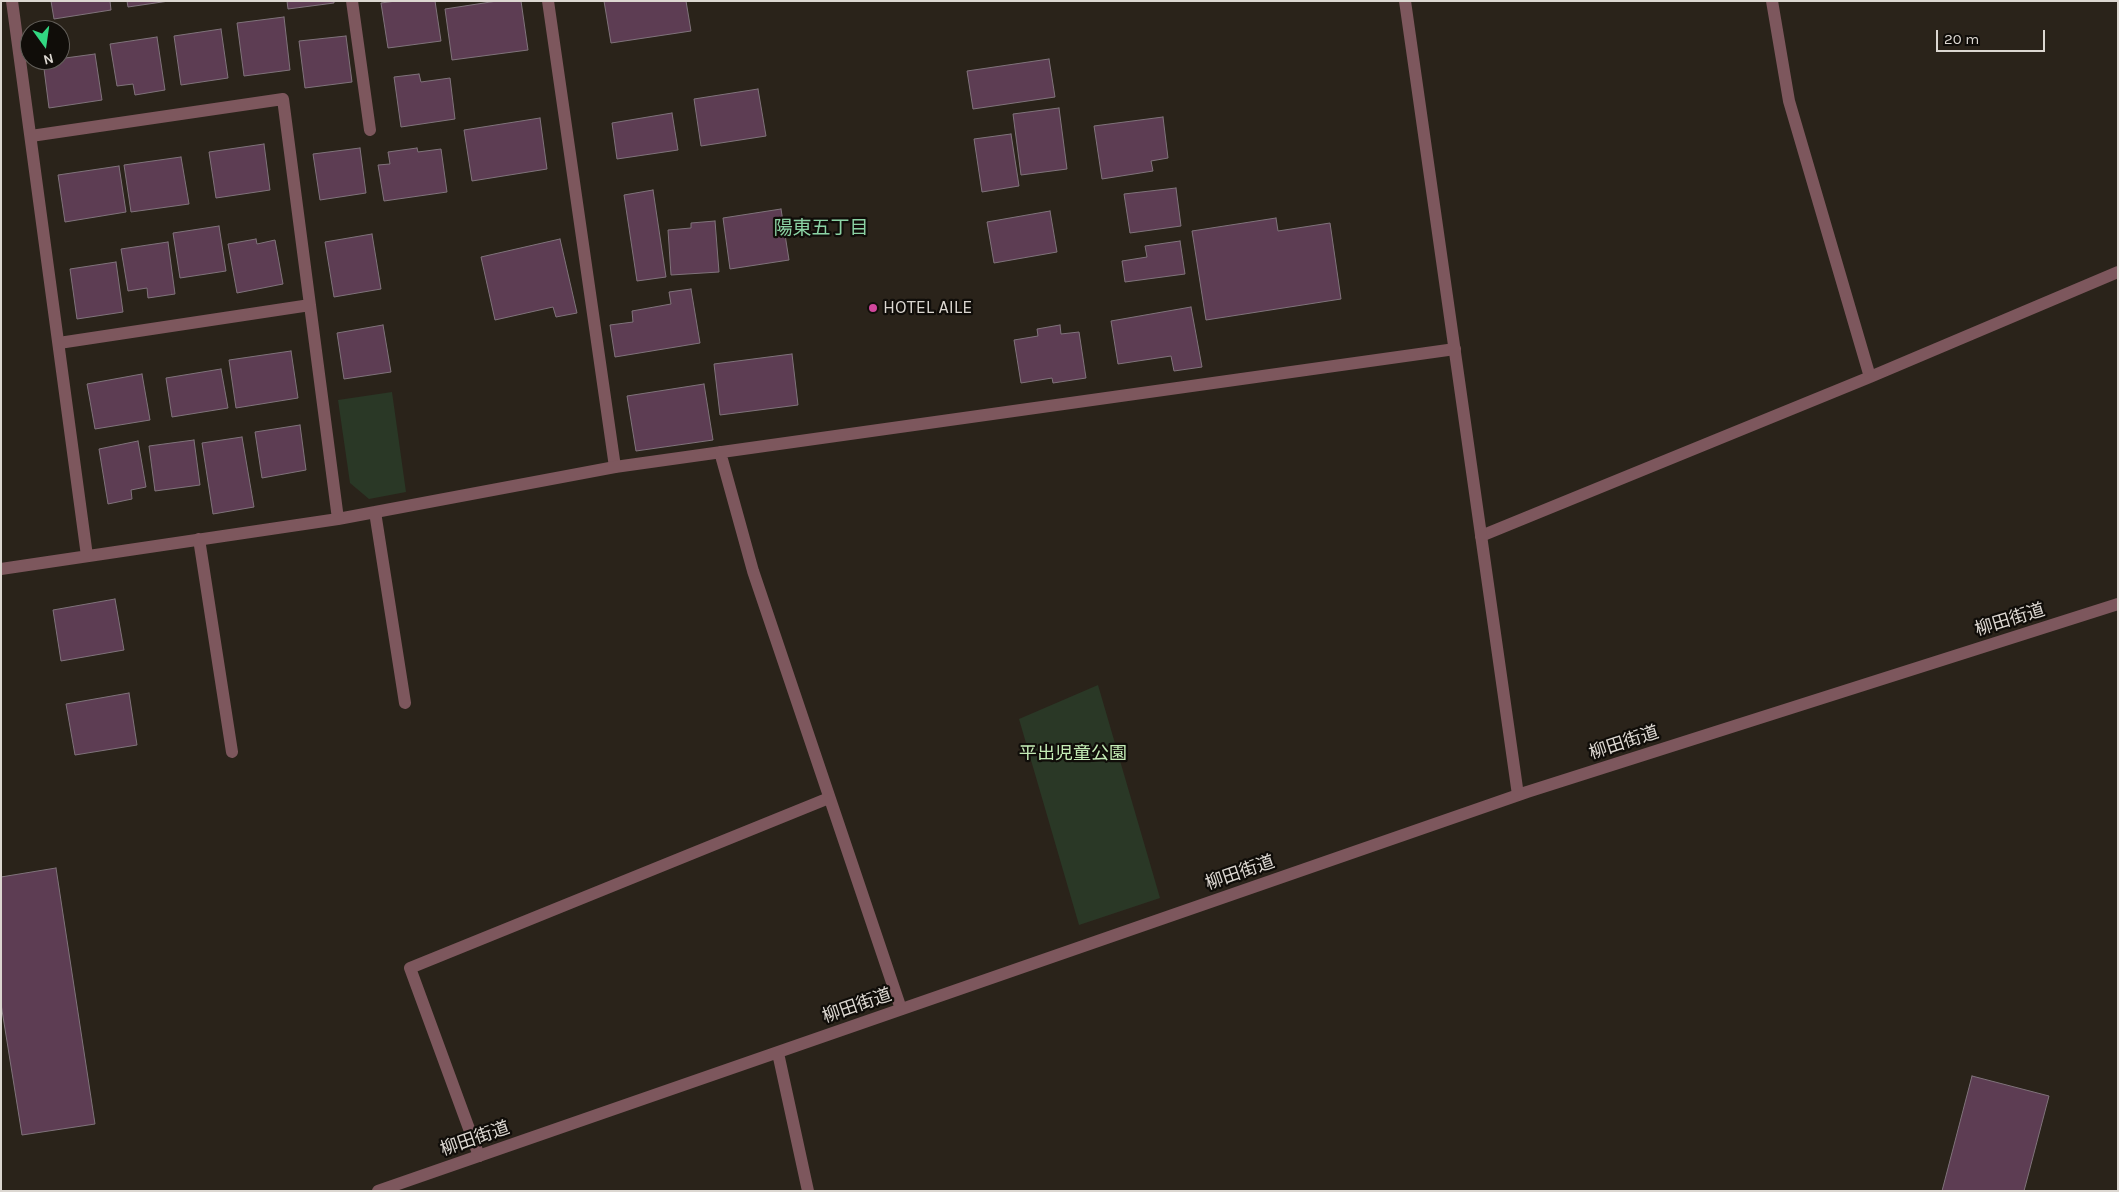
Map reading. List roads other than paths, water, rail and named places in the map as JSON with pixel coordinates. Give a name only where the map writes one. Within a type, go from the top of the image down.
[{"type":"street","points":[[12,1],[87,556]]},
{"type":"street","points":[[352,1],[370,130]]},
{"type":"street","points":[[548,1],[615,467]]},
{"type":"street","points":[[1405,1],[1518,795]]},
{"type":"street","points":[[1772,1],[1789,101],[1870,377]]},
{"type":"street","points":[[31,136],[283,99],[338,519]]},
{"type":"street","points":[[1481,536],[1870,377],[2118,272]]},
{"type":"street","points":[[59,343],[310,305]]},
{"type":"street","points":[[1,569],[338,519],[615,467],[1454,349]]},
{"type":"street","points":[[720,452],[753,571],[901,1009]]},
{"type":"street","points":[[375,512],[405,703]]},
{"type":"street","points":[[199,540],[232,752]]},
{"type":"street","name":"柳田街道","points":[[378,1191],[1518,795],[2118,604]]},
{"type":"street","points":[[480,1156],[410,968],[829,798]]},
{"type":"street","points":[[778,1053],[808,1191]]},
{"type":"place","name":"HOTEL AILE","points":[[873,308]]},
{"type":"district","name":"陽東五丁目","points":[[821,229]]},
{"type":"park label","name":"平出児童公園","points":[[1073,754]]}]
